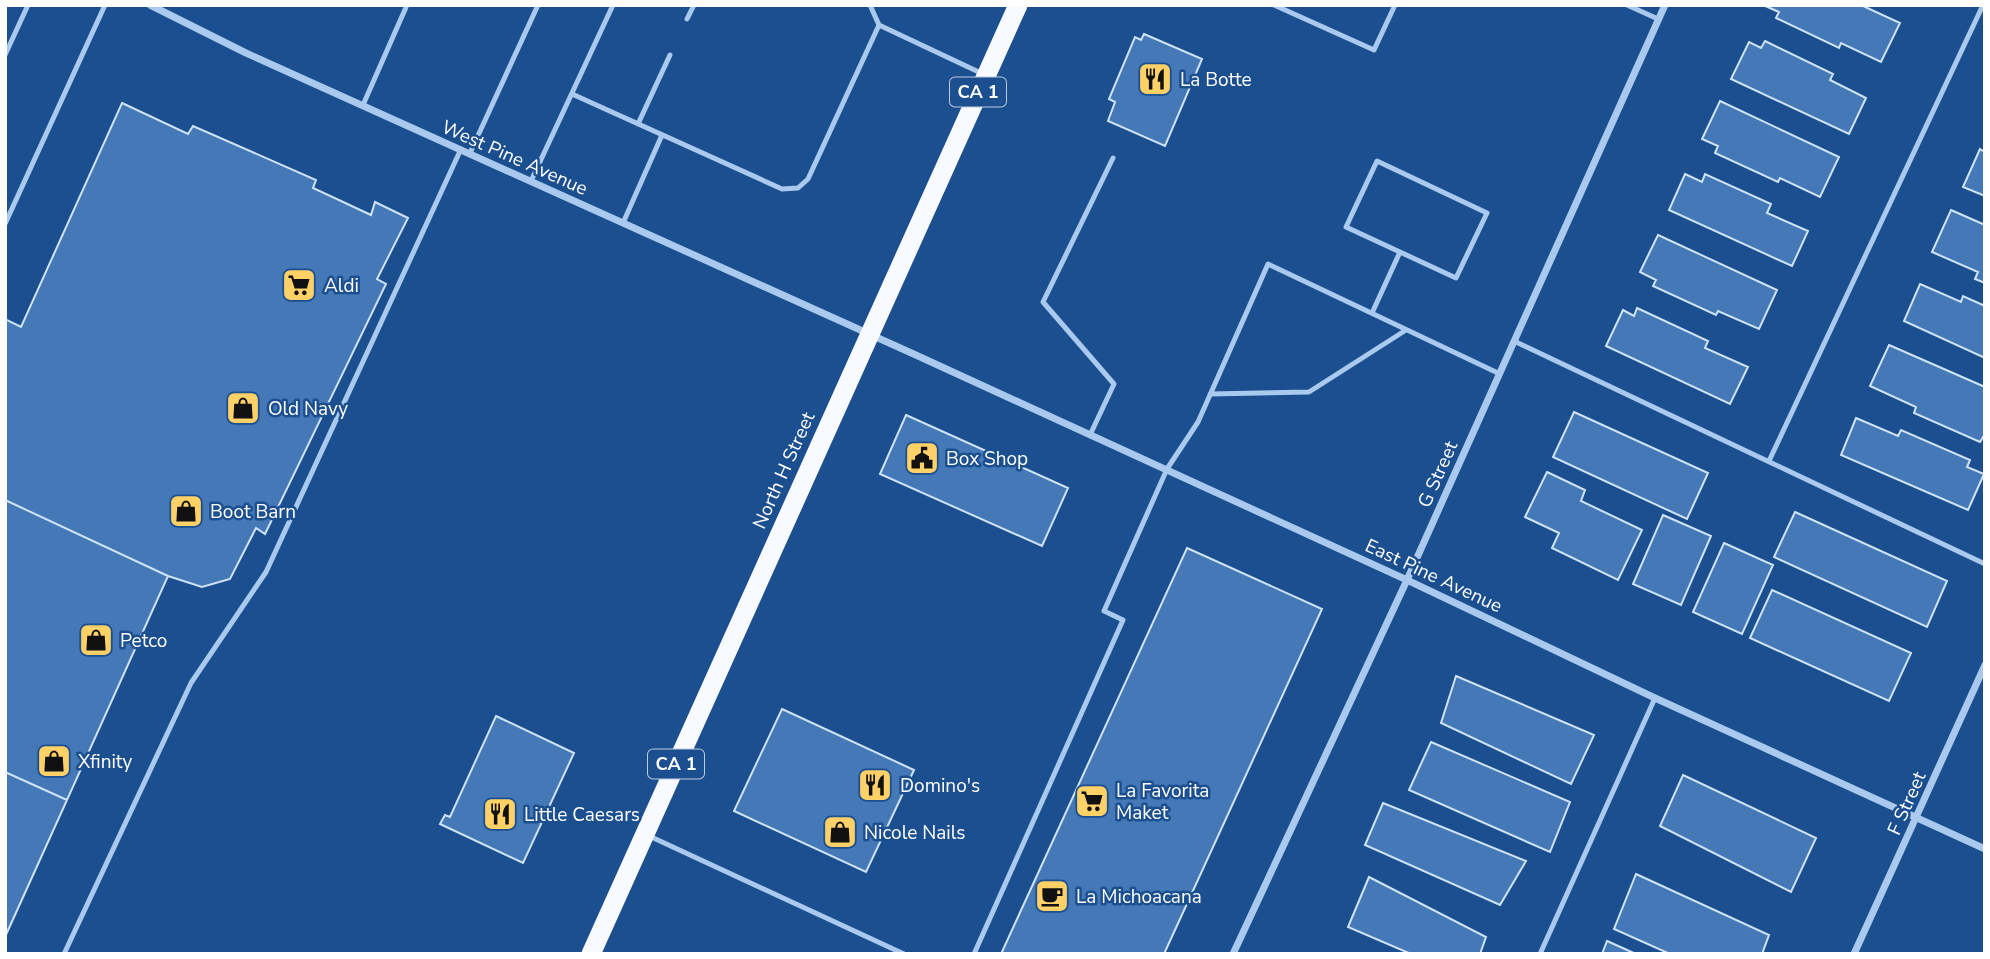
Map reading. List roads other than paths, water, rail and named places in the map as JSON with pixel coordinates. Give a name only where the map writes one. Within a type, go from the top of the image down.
[{"type":"highway","name":"North H Street","points":[[591,954],[1018,5]]},
{"type":"street","name":"West Pine Avenue","points":[[150,5],[246,52],[869,334]]},
{"type":"street","name":"G Street","points":[[1233,954],[1408,580],[1665,5]]},
{"type":"street","name":"East Pine Avenue","points":[[869,334],[1408,580],[1656,698],[1985,849]]},
{"type":"street","name":"F Street","points":[[1854,954],[1985,665]]},
{"type":"lane","points":[[5,55],[28,5]]},
{"type":"lane","points":[[5,224],[105,5]]},
{"type":"lane","points":[[363,105],[407,5]]},
{"type":"lane","points":[[470,153],[538,5]]},
{"type":"lane","points":[[531,181],[613,5]]},
{"type":"lane","points":[[687,19],[694,5]]},
{"type":"lane","points":[[870,5],[879,25],[986,76]]},
{"type":"lane","points":[[1274,5],[1374,50],[1395,5]]},
{"type":"lane","points":[[1627,5],[1658,19]]},
{"type":"lane","points":[[1769,461],[1983,5]]},
{"type":"lane","points":[[572,94],[782,188],[798,188],[808,179],[879,25]]},
{"type":"lane","points":[[638,124],[670,55]]},
{"type":"lane","points":[[623,223],[662,135]]},
{"type":"lane","points":[[64,954],[191,683],[266,572],[461,149]]},
{"type":"lane","points":[[1090,435],[1114,384],[1043,302],[1113,158]]},
{"type":"lane","points":[[1377,161],[1487,213],[1456,278],[1400,252],[1346,227],[1377,161]]},
{"type":"lane","points":[[1371,313],[1400,252]]},
{"type":"lane","points":[[974,954],[1123,620],[1104,611],[1167,469],[1198,422],[1268,264],[1500,374]]},
{"type":"lane","points":[[1210,394],[1309,392],[1406,330]]},
{"type":"lane","points":[[1514,341],[1985,564]]},
{"type":"lane","points":[[1540,954],[1656,698]]},
{"type":"lane","points":[[645,834],[904,954]]},
{"type":"place","name":"La Botte","points":[[1155,79]]},
{"type":"place","name":"Aldi","points":[[299,285]]},
{"type":"place","name":"Old Navy","points":[[243,408]]},
{"type":"place","name":"Box Shop","points":[[922,458]]},
{"type":"place","name":"Boot Barn","points":[[186,511]]},
{"type":"place","name":"Petco","points":[[96,640]]},
{"type":"place","name":"Xfinity","points":[[54,761]]},
{"type":"place","name":"Domino's","points":[[875,785]]},
{"type":"place","name":"La Favorita Maket","points":[[1092,801]]},
{"type":"place","name":"Little Caesars","points":[[500,814]]},
{"type":"place","name":"Nicole Nails","points":[[840,832]]},
{"type":"place","name":"La Michoacana","points":[[1052,896]]}]
